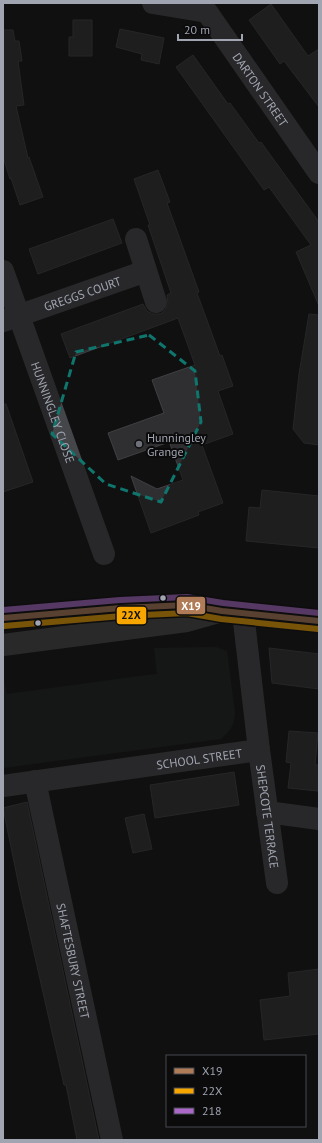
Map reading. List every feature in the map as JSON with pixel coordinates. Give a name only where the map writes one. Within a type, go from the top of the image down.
[{"type":"highway","points":[[3,618],[121,608],[187,605],[233,612],[319,620]]},
{"type":"highway","points":[[3,645],[187,621],[233,612]]},
{"type":"street","name":"DARTON STREET","points":[[153,3],[207,12],[319,173]]},
{"type":"street","points":[[136,239],[156,302]]},
{"type":"street","name":"HUNNINGLEY CLOSE","points":[[3,271],[11,318],[104,554]]},
{"type":"street","name":"GREGGS COURT","points":[[11,318],[146,271]]},
{"type":"street","name":"SCHOOL STREET","points":[[3,786],[259,750],[233,612]]},
{"type":"street","name":"SHEPCOTE TERRACE","points":[[259,750],[266,812],[277,883]]},
{"type":"street","name":"SHAFTESBURY STREET","points":[[35,782],[112,1140]]},
{"type":"street","points":[[266,812],[319,818]]},
{"type":"highlighted area","points":[[149,335],[195,371],[201,422],[161,502],[106,484],[52,434],[76,352]]},
{"type":"shaded area","points":[[216,647],[227,651],[235,713],[234,722],[231,728],[221,739],[3,768],[3,675],[7,694],[157,674],[154,648]]},
{"type":"building","points":[[271,4],[308,56],[319,49],[319,107],[284,61],[280,64],[249,20]]},
{"type":"building","points":[[73,20],[92,20],[92,56],[69,56],[69,37],[73,37]]},
{"type":"building","points":[[120,29],[164,38],[159,64],[141,60],[142,54],[116,47]]},
{"type":"building","points":[[3,30],[13,30],[15,41],[19,41],[22,61],[18,61],[24,105],[16,106],[28,158],[29,157],[43,197],[20,205],[3,157]]},
{"type":"building","points":[[193,55],[228,104],[230,103],[259,143],[261,142],[319,222],[319,306],[296,252],[311,245],[269,187],[264,190],[176,67]]},
{"type":"building","points":[[158,170],[170,202],[167,203],[199,292],[197,293],[220,356],[222,355],[233,386],[218,391],[233,434],[202,445],[223,503],[198,512],[199,515],[151,533],[131,476],[157,489],[183,480],[170,444],[172,441],[118,460],[108,433],[164,413],[152,380],[195,365],[178,318],[70,358],[61,334],[143,304],[147,311],[153,314],[160,314],[165,310],[168,304],[167,295],[171,293],[134,179]]},
{"type":"building","points":[[113,219],[122,243],[38,274],[29,249]]},
{"type":"building","points":[[309,314],[319,315],[319,445],[304,443],[293,429],[299,374]]},
{"type":"building","points":[[3,404],[6,404],[33,482],[3,492]]},
{"type":"building","points":[[262,490],[319,496],[319,548],[246,541],[249,507],[260,508]]},
{"type":"building","points":[[269,648],[319,654],[319,689],[272,683]]},
{"type":"building","points":[[289,731],[318,733],[315,765],[319,765],[318,791],[288,788],[291,763],[286,762]]},
{"type":"building","points":[[234,772],[239,805],[155,818],[150,785]]},
{"type":"building","points":[[27,802],[99,1140],[77,1140],[66,1085],[64,1085],[20,891],[3,808]]},
{"type":"building","points":[[144,814],[152,849],[133,853],[125,818]]},
{"type":"building","points":[[319,969],[319,1034],[264,1040],[260,1000],[290,996],[288,973]]},
{"type":"transit line","name":"218","points":[[3,610],[120,600],[187,597],[223,603],[319,613]]},
{"type":"transit line","name":"X19","points":[[3,618],[121,608],[187,605],[222,611],[319,621]]},
{"type":"transit line","name":"22X","points":[[4,626],[122,616],[187,613],[221,619],[318,629]]},
{"type":"place","name":"Hunningley Grange","points":[[139,444]]}]
